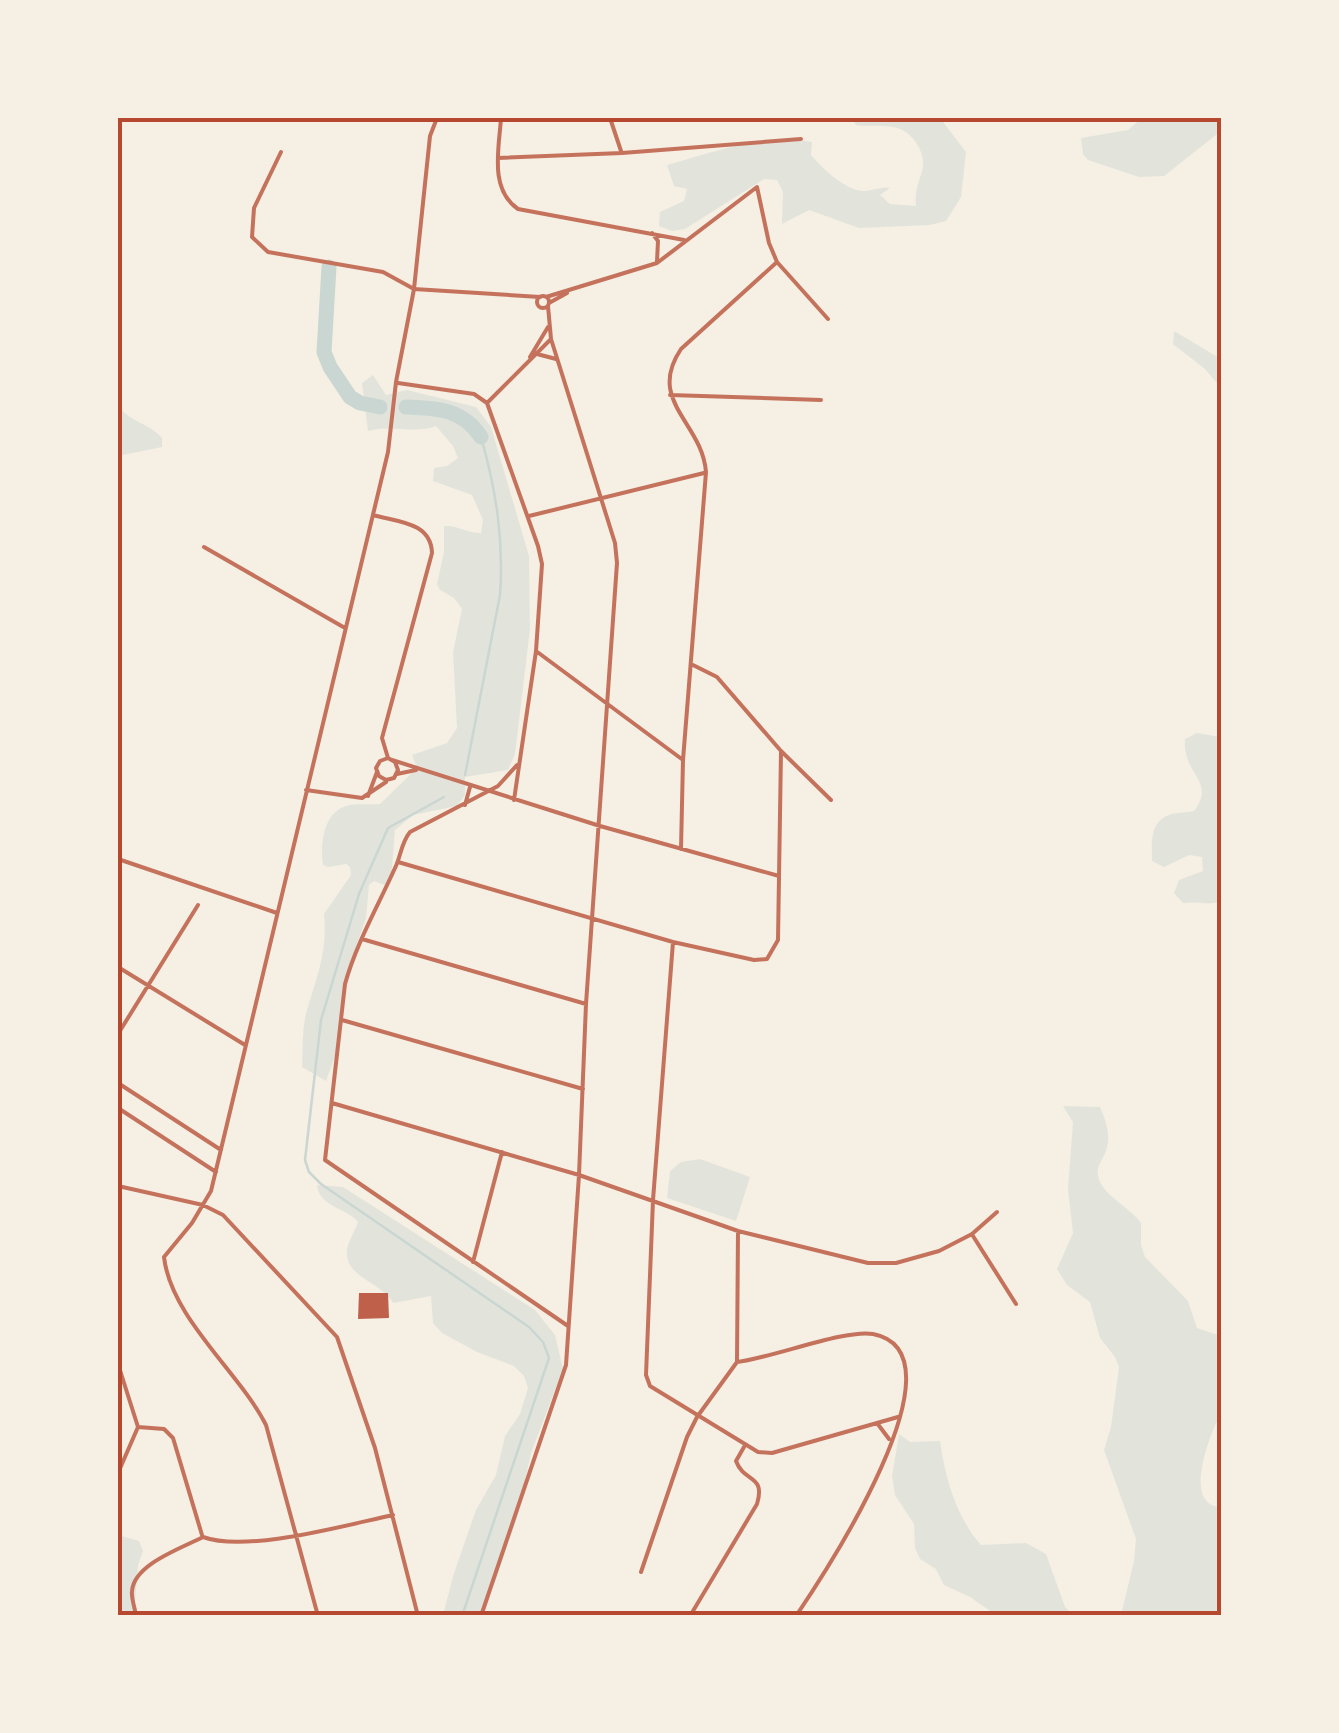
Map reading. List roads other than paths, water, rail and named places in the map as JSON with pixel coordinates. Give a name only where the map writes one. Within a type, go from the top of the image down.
[{"type":"street","points":[[318,1616],[266,1425],[255,1403],[212,1354],[166,1275],[164,1257],[212,1191],[388,452],[396,382],[414,290],[430,136],[437,118]]},
{"type":"street","points":[[501,118],[501,191],[518,209],[684,240]]},
{"type":"street","points":[[610,118],[622,152]]},
{"type":"street","points":[[498,158],[801,139]]},
{"type":"street","points":[[282,152],[254,208],[252,237],[258,245],[268,252],[383,272],[414,290],[543,297],[571,291],[657,262],[758,187],[769,243],[777,262],[828,319]]},
{"type":"street","points":[[652,233],[659,250],[657,262]]},
{"type":"street","points":[[681,849],[683,760],[706,472],[704,455],[669,394],[667,378],[680,348],[777,262]]},
{"type":"street","points":[[538,305],[548,305],[571,291]]},
{"type":"street","points":[[481,1616],[566,1365],[617,563],[616,543],[548,326],[538,305],[528,296]]},
{"type":"street","points":[[538,305],[543,297]]},
{"type":"street","points":[[526,363],[548,326],[548,305],[543,297]]},
{"type":"street","points":[[486,403],[551,339]]},
{"type":"street","points":[[537,354],[558,360]]},
{"type":"street","points":[[396,382],[474,394],[486,403],[529,516],[542,564],[536,651],[514,800]]},
{"type":"street","points":[[669,394],[820,400]]},
{"type":"street","points":[[529,516],[706,472]]},
{"type":"street","points":[[372,515],[425,530],[432,540],[432,553],[382,738],[397,766],[396,774]]},
{"type":"street","points":[[204,547],[346,628]]},
{"type":"street","points":[[536,651],[683,760]]},
{"type":"street","points":[[692,665],[717,677],[831,800]]},
{"type":"street","points":[[398,862],[674,942],[754,960],[767,959],[778,940],[782,751]]},
{"type":"street","points":[[368,796],[377,764],[390,759],[470,787],[779,876]]},
{"type":"street","points":[[517,765],[489,792],[410,832],[404,840],[345,984],[325,1150],[331,1166],[568,1326]]},
{"type":"street","points":[[306,790],[368,796],[396,774],[420,769]]},
{"type":"street","points":[[376,772],[382,779],[390,780]]},
{"type":"street","points":[[465,805],[470,787]]},
{"type":"street","points":[[118,859],[276,913]]},
{"type":"street","points":[[118,1034],[198,905]]},
{"type":"street","points":[[362,939],[586,1004]]},
{"type":"street","points":[[674,942],[653,1200],[646,1375],[650,1386],[758,1452],[772,1452],[898,1418]]},
{"type":"street","points":[[118,967],[245,1045]]},
{"type":"street","points":[[341,1020],[582,1089]]},
{"type":"street","points":[[118,1082],[221,1150]]},
{"type":"street","points":[[332,1103],[579,1175],[738,1231],[844,1259],[896,1263],[939,1252],[972,1234],[997,1212]]},
{"type":"street","points":[[118,1108],[216,1172]]},
{"type":"street","points":[[473,1262],[502,1152]]},
{"type":"street","points":[[118,1186],[203,1205],[223,1215],[337,1336],[393,1515],[418,1616]]},
{"type":"street","points":[[641,1572],[687,1437],[737,1362],[738,1231]]},
{"type":"street","points":[[972,1234],[1016,1304]]},
{"type":"street","points":[[737,1362],[762,1359],[860,1332],[878,1335],[895,1345],[904,1360],[907,1377],[898,1418],[862,1511],[796,1616]]},
{"type":"street","points":[[118,1364],[138,1427],[118,1473]]},
{"type":"street","points":[[877,1423],[890,1442]]},
{"type":"street","points":[[138,1427],[154,1426],[173,1438],[202,1537]]},
{"type":"street","points":[[690,1616],[757,1504],[758,1483],[738,1468],[736,1460],[745,1446]]},
{"type":"street","points":[[136,1616],[132,1589],[138,1577],[202,1537],[216,1542],[298,1535],[393,1515]]},
{"type":"waterway","points":[[329,267],[324,352],[350,397],[380,407]]},
{"type":"waterway","points":[[406,407],[458,415],[481,437]]},
{"type":"waterway","points":[[465,775],[500,595],[498,515],[481,437]]},
{"type":"waterway","points":[[444,797],[388,828],[359,894],[321,1020],[305,1160],[309,1172],[321,1184],[529,1327],[543,1342],[549,1358],[462,1616]]}]
